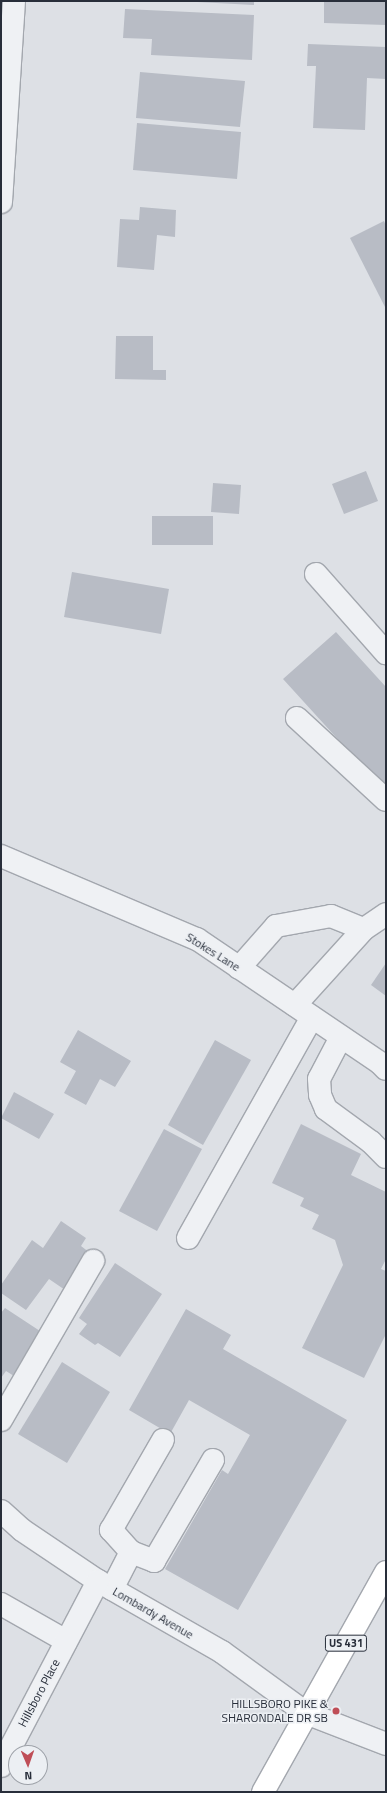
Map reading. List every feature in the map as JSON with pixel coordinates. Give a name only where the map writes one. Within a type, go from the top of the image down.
[{"type":"main road","name":"US 431","points":[[263,1792],[386,1572]]},
{"type":"street","points":[[1,202],[14,1]]},
{"type":"street","points":[[316,574],[386,653]]},
{"type":"street","points":[[297,718],[386,800]]},
{"type":"street","name":"Stokes Lane","points":[[1,856],[197,939],[304,1011],[386,1069]]},
{"type":"street","points":[[188,1238],[304,1011],[364,929],[386,914]]},
{"type":"street","points":[[239,968],[276,926],[331,916],[364,929]]},
{"type":"street","points":[[341,1037],[319,1079],[320,1095],[326,1109],[371,1142],[386,1157]]},
{"type":"street","points":[[1,1420],[93,1261]]},
{"type":"street","points":[[163,1440],[111,1530],[131,1552],[154,1561],[213,1460]]},
{"type":"street","name":"Lombardy Avenue","points":[[1,1511],[22,1530],[105,1585],[222,1652],[306,1713],[386,1744]]},
{"type":"street","name":"Hillsboro Place","points":[[1,1766],[70,1633],[131,1552]]},
{"type":"street","points":[[1,1604],[70,1633]]},
{"type":"building","points":[[178,1],[254,1],[254,5]]},
{"type":"building","points":[[324,1],[386,1],[386,25],[324,23]]},
{"type":"building","points":[[125,9],[254,15],[252,60],[151,55],[152,39],[123,38]]},
{"type":"building","points":[[308,44],[386,47],[386,79],[367,78],[365,130],[313,128],[316,66],[307,66]]},
{"type":"building","points":[[140,72],[245,81],[240,127],[136,118]]},
{"type":"building","points":[[137,123],[241,132],[237,179],[133,170]]},
{"type":"building","points":[[140,207],[176,210],[175,237],[157,235],[154,270],[117,267],[120,219],[139,220]]},
{"type":"building","points":[[384,221],[386,226],[386,309],[350,238]]},
{"type":"building","points":[[116,336],[153,336],[153,370],[166,370],[166,380],[115,379]]},
{"type":"building","points":[[366,471],[378,501],[344,514],[332,484]]},
{"type":"building","points":[[213,483],[241,485],[239,514],[211,512]]},
{"type":"building","points":[[152,516],[213,516],[213,545],[152,545]]},
{"type":"building","points":[[72,572],[169,589],[161,634],[64,617]]},
{"type":"building","points":[[336,632],[386,687],[386,789],[356,756],[354,757],[283,679]]},
{"type":"building","points":[[386,963],[386,996],[371,985]]},
{"type":"building","points":[[78,1030],[131,1061],[115,1087],[100,1079],[86,1105],[64,1093],[76,1071],[60,1062]]},
{"type":"building","points":[[215,1040],[251,1060],[203,1145],[168,1125]]},
{"type":"building","points":[[14,1092],[54,1114],[39,1139],[1,1118]]},
{"type":"building","points":[[301,1124],[361,1154],[351,1175],[386,1192],[386,1259],[381,1269],[386,1271],[386,1334],[364,1378],[302,1348],[343,1265],[335,1240],[312,1229],[319,1215],[300,1206],[304,1198],[272,1183]]},
{"type":"building","points":[[164,1129],[202,1149],[157,1231],[119,1211]]},
{"type":"building","points":[[61,1221],[86,1238],[81,1246],[94,1256],[68,1292],[49,1279],[26,1310],[1,1293],[1,1285],[32,1240],[43,1248]]},
{"type":"building","points":[[115,1263],[162,1294],[120,1357],[98,1343],[95,1345],[79,1334],[87,1324],[79,1318]]},
{"type":"building","points":[[5,1308],[43,1333],[14,1376],[6,1371],[1,1378],[1,1313]]},
{"type":"building","points":[[186,1309],[231,1335],[223,1349],[347,1420],[238,1610],[165,1569],[222,1470],[228,1474],[250,1435],[189,1400],[170,1434],[129,1410]]},
{"type":"building","points":[[62,1362],[110,1392],[67,1463],[18,1434]]},
{"type":"place","name":"HILLSBORO PIKE & SHARONDALE DR SB","points":[[336,1711]]}]
